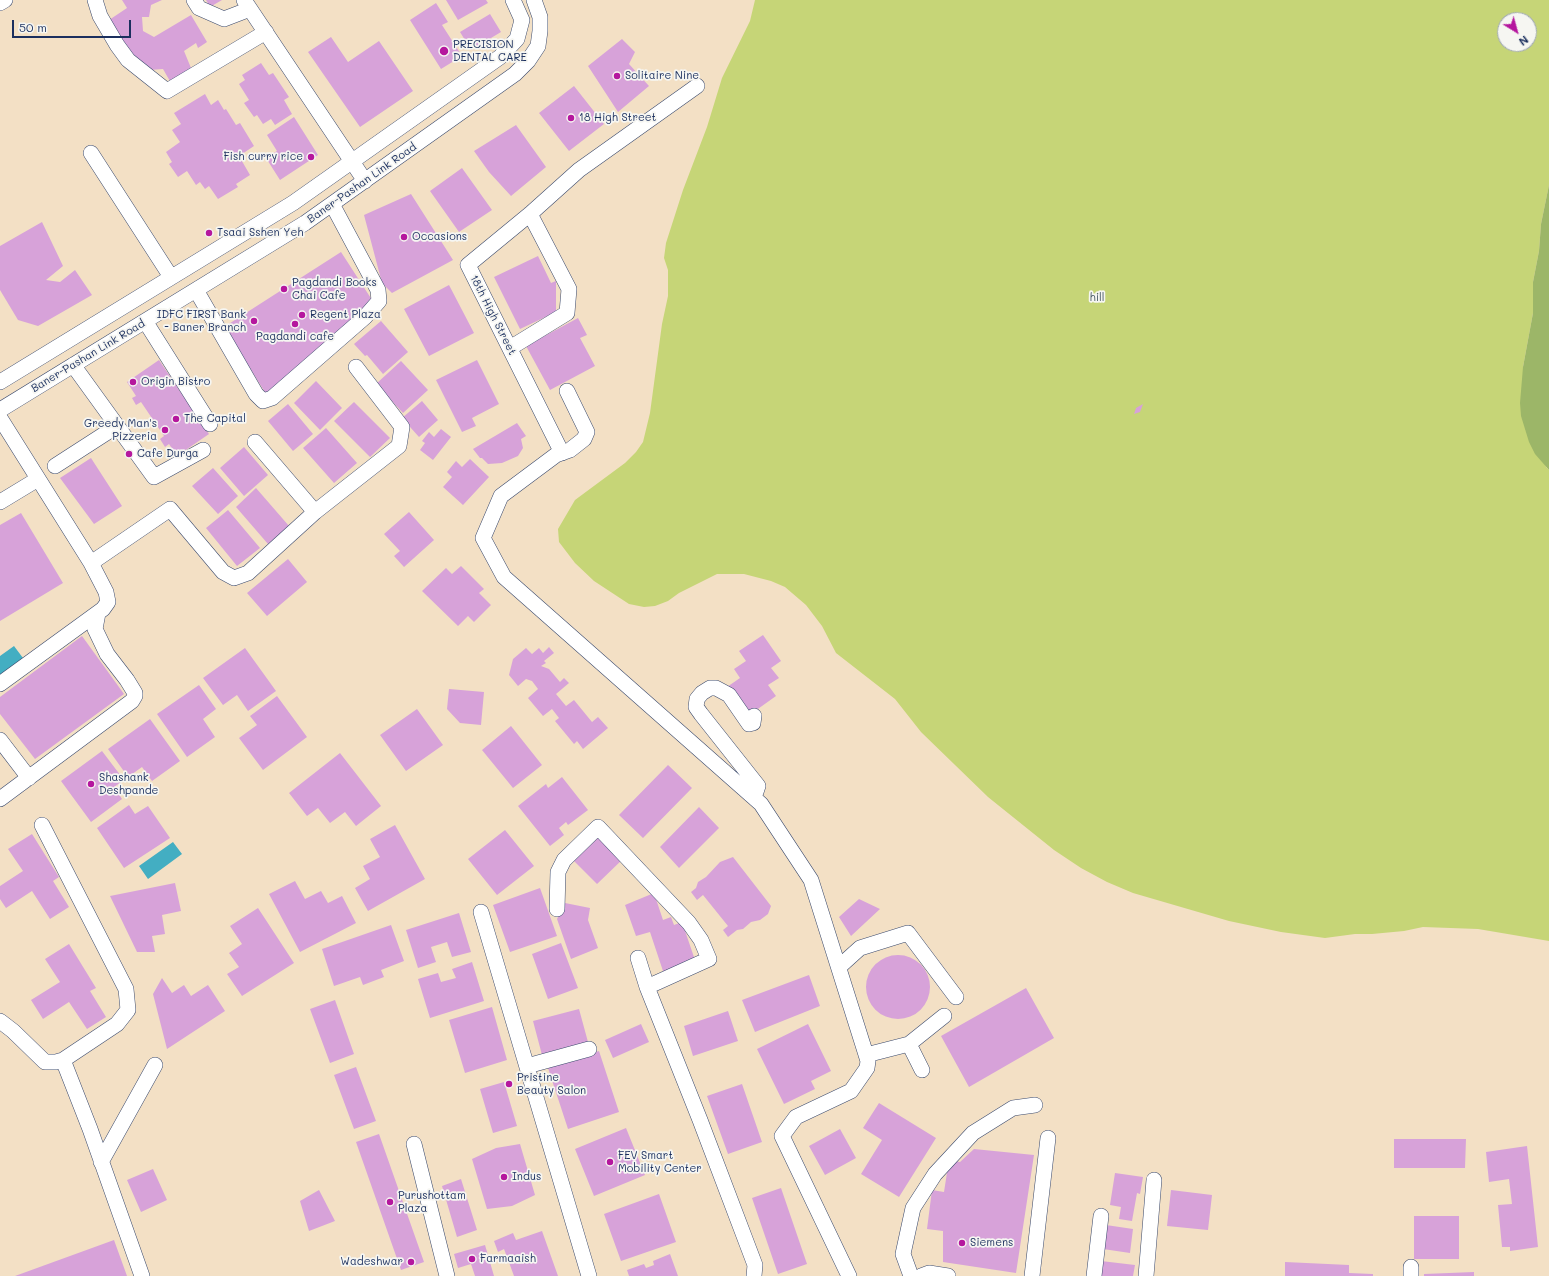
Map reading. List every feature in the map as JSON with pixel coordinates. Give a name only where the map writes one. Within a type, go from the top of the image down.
[{"type":"street","points":[[0,3],[5,0]]},
{"type":"street","points":[[95,0],[100,16],[117,45],[128,60],[167,91],[266,32]]},
{"type":"street","points":[[194,0],[199,8],[224,19],[247,5],[365,181]]},
{"type":"street","name":"Baner-Pashan Link Road","points":[[0,382],[293,203],[500,57],[517,39],[522,20],[513,0]]},
{"type":"street","name":"Baner-Pashan Link Road","points":[[0,410],[305,222],[515,74],[528,61],[538,46],[540,17],[534,0]]},
{"type":"street","points":[[500,57],[515,74]]},
{"type":"street","name":"18th High Street","points":[[562,453],[468,265],[530,214],[579,170],[697,86]]},
{"type":"street","points":[[91,153],[171,278]]},
{"type":"street","points":[[196,290],[256,394],[263,401],[272,398],[365,317],[379,301],[378,290],[332,204]]},
{"type":"street","points":[[510,348],[567,313],[569,289],[530,214]]},
{"type":"street","points":[[145,321],[210,424]]},
{"type":"street","points":[[73,365],[154,477],[203,450]]},
{"type":"street","points":[[91,563],[170,509],[223,572],[234,578],[248,572],[316,512],[399,446],[402,427],[356,367]]},
{"type":"street","points":[[567,391],[587,432],[584,439],[570,450],[556,455],[501,496],[483,538],[504,577],[761,804],[811,880],[868,1061],[868,1068],[851,1090],[796,1117],[782,1136],[849,1276]]},
{"type":"street","points":[[0,418],[91,563],[106,592],[108,602],[98,613],[0,684]]},
{"type":"street","points":[[55,466],[117,426]]},
{"type":"street","points":[[255,442],[316,512]]},
{"type":"street","points":[[0,502],[38,479]]},
{"type":"street","points":[[0,799],[132,701],[135,696],[131,686],[108,654],[95,629],[98,613]]},
{"type":"street","points":[[753,796],[758,786],[696,707],[697,699],[702,692],[710,688],[716,688],[729,695],[749,724],[753,723],[754,716]]},
{"type":"street","points":[[0,740],[29,778]]},
{"type":"street","points":[[0,1021],[13,1031],[45,1062],[56,1062],[63,1060],[117,1024],[128,1010],[126,989],[42,825]]},
{"type":"street","points":[[557,909],[558,872],[564,860],[598,827],[689,923],[701,940],[709,959],[647,987]]},
{"type":"street","points":[[481,912],[589,1276]]},
{"type":"street","points":[[839,967],[860,948],[908,933],[956,997]]},
{"type":"street","points":[[638,958],[647,987],[700,1120],[755,1266],[754,1276]]},
{"type":"street","points":[[866,1055],[909,1044],[944,1016]]},
{"type":"street","points":[[909,1044],[922,1070]]},
{"type":"street","points":[[527,1066],[589,1049]]},
{"type":"street","points":[[63,1060],[102,1162],[142,1276]]},
{"type":"street","points":[[102,1162],[154,1065]]},
{"type":"street","points":[[911,1276],[903,1254],[913,1208],[935,1174],[973,1133],[1013,1108],[1035,1105]]},
{"type":"street","points":[[1032,1276],[1048,1138]]},
{"type":"street","points":[[414,1144],[447,1276]]},
{"type":"street","points":[[1146,1276],[1154,1180]]},
{"type":"street","points":[[1094,1276],[1101,1216]]},
{"type":"street","points":[[922,1276],[929,1273],[948,1276]]},
{"type":"green space","name":"hill","points":[[755,0],[1549,0],[1549,185],[1541,224],[1539,251],[1533,282],[1533,313],[1523,367],[1546,467],[1549,470],[1549,941],[1478,929],[1423,927],[1404,931],[1355,934],[1325,938],[1281,932],[1229,921],[1133,893],[1107,882],[1081,868],[1054,850],[988,797],[921,732],[895,699],[836,653],[822,626],[806,605],[785,587],[771,581],[744,574],[717,574],[679,593],[668,601],[655,606],[644,607],[629,604],[594,581],[575,563],[559,542],[558,529],[575,500],[625,463],[643,442],[650,413],[662,324],[668,296],[668,270],[664,258],[666,243],[683,190],[707,127],[722,78],[750,21]]},
{"type":"green space","points":[[1549,185],[1549,470],[1535,454],[1529,442],[1521,416],[1520,403],[1523,367],[1533,313],[1533,282],[1539,251],[1541,224]]},
{"type":"water","points":[[14,646],[23,658],[0,676],[0,656]]},
{"type":"water","points":[[173,842],[182,854],[148,879],[139,866]]},
{"type":"building","points":[[122,0],[162,0],[151,5],[149,17],[142,17],[143,31],[154,37],[191,15],[207,42],[198,48],[196,43],[184,51],[191,68],[171,83],[163,69],[149,70],[129,52],[109,20],[127,8]]},
{"type":"building","points":[[206,0],[222,0],[210,7]]},
{"type":"building","points":[[446,0],[486,0],[488,3],[458,20]]},
{"type":"building","points":[[436,3],[448,22],[442,25],[462,56],[441,69],[410,20]]},
{"type":"building","points":[[490,14],[501,32],[471,50],[460,32]]},
{"type":"building","points":[[331,37],[348,62],[379,41],[413,91],[360,127],[308,52]]},
{"type":"building","name":"Solitaire Nine","points":[[622,39],[635,52],[629,64],[649,86],[618,112],[588,66]]},
{"type":"building","points":[[261,63],[269,75],[273,73],[289,97],[284,100],[292,114],[275,125],[271,119],[263,124],[257,115],[254,117],[244,103],[249,100],[239,84],[245,80],[242,75]]},
{"type":"building","name":"18 High Street","points":[[574,86],[604,124],[569,151],[539,113]]},
{"type":"building","points":[[205,94],[211,105],[218,100],[224,110],[226,109],[236,125],[240,123],[254,146],[239,156],[250,175],[236,184],[238,187],[218,199],[209,186],[205,189],[200,182],[196,185],[187,171],[178,177],[169,164],[172,162],[166,152],[180,142],[172,130],[181,124],[174,113]]},
{"type":"building","points":[[294,117],[318,155],[280,180],[266,158],[277,151],[267,135]]},
{"type":"building","points":[[516,125],[546,167],[511,196],[489,172],[474,151]]},
{"type":"building","points":[[462,168],[492,210],[459,232],[430,191]]},
{"type":"building","name":"Occasions","points":[[411,194],[453,260],[392,293],[382,283],[364,215]]},
{"type":"building","points":[[42,222],[63,266],[46,280],[60,282],[75,270],[92,295],[38,326],[18,320],[0,290],[0,246]]},
{"type":"building","name":"Regent Plaza","points":[[341,252],[374,303],[268,397],[224,327]]},
{"type":"building","points":[[538,256],[551,283],[556,281],[556,312],[520,329],[494,277]]},
{"type":"building","points":[[449,285],[474,333],[429,356],[404,309]]},
{"type":"building","points":[[578,318],[587,335],[580,338],[595,366],[550,390],[526,346]]},
{"type":"building","points":[[381,321],[408,352],[383,374],[367,355],[365,356],[354,344]]},
{"type":"building","name":"The Capital","points":[[159,360],[209,434],[177,456],[169,444],[165,447],[160,439],[164,436],[141,402],[136,405],[132,398],[136,396],[127,382]]},
{"type":"building","points":[[477,360],[499,404],[472,418],[476,426],[462,432],[436,380]]},
{"type":"building","points":[[401,361],[428,390],[403,413],[376,384]]},
{"type":"building","points":[[316,381],[342,408],[320,430],[294,403]]},
{"type":"building","points":[[422,401],[438,420],[419,437],[402,418]]},
{"type":"building","points":[[354,402],[390,438],[370,457],[334,421]]},
{"type":"building","points":[[288,404],[313,434],[293,451],[268,421]]},
{"type":"building","points":[[1143,404],[1140,412],[1134,414],[1136,408]]},
{"type":"building","points":[[517,423],[526,436],[521,439],[523,448],[518,456],[502,463],[488,464],[480,458],[473,449]]},
{"type":"building","points":[[326,428],[357,463],[334,483],[303,448]]},
{"type":"building","points":[[441,429],[451,437],[433,460],[420,450],[425,443],[422,441],[429,432],[434,437]]},
{"type":"building","points":[[244,447],[268,475],[244,496],[220,468]]},
{"type":"building","points":[[91,458],[122,506],[94,524],[60,478]]},
{"type":"building","points":[[470,459],[489,477],[463,505],[443,487],[452,477],[447,472],[456,461],[462,467]]},
{"type":"building","points":[[213,468],[238,496],[218,514],[192,486]]},
{"type":"building","points":[[256,488],[289,526],[268,544],[236,507]]},
{"type":"building","points":[[228,510],[260,548],[237,566],[206,528]]},
{"type":"building","points":[[409,512],[434,540],[404,567],[394,556],[400,551],[384,534]]},
{"type":"building","points":[[21,513],[63,583],[0,621],[0,525]]},
{"type":"building","points":[[288,559],[307,582],[267,616],[247,593]]},
{"type":"building","points":[[461,566],[484,589],[479,593],[491,605],[474,622],[468,616],[458,626],[422,591],[446,568],[452,574]]},
{"type":"building","points":[[763,635],[781,661],[771,668],[779,678],[768,685],[776,696],[748,716],[727,687],[740,678],[734,669],[746,661],[739,651]]},
{"type":"building","points":[[82,636],[124,694],[35,759],[0,714],[0,697]]},
{"type":"building","points":[[549,647],[554,653],[544,661],[546,663],[541,666],[549,669],[560,682],[564,678],[569,683],[556,694],[566,706],[574,700],[592,722],[598,717],[608,728],[583,749],[577,741],[574,744],[555,721],[559,718],[552,709],[543,716],[528,698],[538,689],[532,681],[526,679],[518,686],[509,675],[513,659],[526,648],[532,654],[539,648],[543,653]]},
{"type":"building","points":[[245,648],[276,691],[248,711],[237,695],[223,705],[203,678]]},
{"type":"building","points":[[199,685],[216,709],[203,719],[215,737],[187,757],[157,714]]},
{"type":"building","points":[[449,689],[484,692],[481,725],[460,723],[447,709]]},
{"type":"building","points":[[277,696],[307,737],[263,770],[239,738],[257,725],[250,716]]},
{"type":"building","points":[[417,709],[443,745],[406,771],[380,735]]},
{"type":"building","points":[[150,719],[180,761],[152,781],[142,767],[128,777],[108,749]]},
{"type":"building","points":[[511,726],[542,765],[513,788],[482,750]]},
{"type":"building","name":"Shashank Deshpande","points":[[102,751],[124,780],[114,787],[122,799],[91,822],[61,781]]},
{"type":"building","points":[[340,753],[381,806],[356,826],[345,812],[330,823],[318,808],[307,816],[289,793]]},
{"type":"building","points":[[668,765],[692,788],[643,838],[619,815]]},
{"type":"building","points":[[562,777],[588,810],[568,825],[566,822],[559,828],[564,835],[550,846],[518,806],[546,784],[548,788]]},
{"type":"building","points":[[129,805],[135,814],[148,806],[170,838],[124,868],[97,828]]},
{"type":"building","points":[[699,807],[719,828],[679,868],[660,847]]},
{"type":"building","points":[[395,825],[425,879],[368,911],[355,888],[370,879],[363,866],[380,857],[370,839]]},
{"type":"building","points":[[505,830],[534,866],[497,895],[468,859]]},
{"type":"building","points":[[32,834],[59,877],[53,881],[69,907],[50,919],[32,891],[6,908],[0,899],[0,886],[23,871],[8,849]]},
{"type":"building","points":[[601,835],[624,858],[597,884],[574,861]]},
{"type":"building","points":[[733,857],[771,906],[768,914],[760,920],[751,922],[743,929],[737,930],[728,937],[723,930],[728,926],[703,895],[697,900],[691,892],[696,888],[698,882],[706,877],[720,862]]},
{"type":"building","points":[[295,881],[305,899],[321,891],[328,903],[342,896],[356,923],[300,952],[269,894]]},
{"type":"building","points":[[175,883],[181,911],[162,915],[165,934],[152,936],[155,952],[137,952],[110,896]]},
{"type":"building","points":[[540,888],[557,936],[510,952],[493,905]]},
{"type":"building","points":[[654,893],[663,920],[671,917],[674,925],[682,922],[696,963],[664,974],[650,932],[636,936],[625,905]]},
{"type":"building","points":[[859,899],[880,909],[851,936],[839,917]]},
{"type":"building","points":[[565,903],[590,908],[588,920],[598,948],[571,959],[557,919]]},
{"type":"building","points":[[258,908],[294,963],[242,996],[227,974],[239,967],[229,953],[242,944],[230,926]]},
{"type":"building","points":[[459,913],[471,952],[452,957],[447,942],[431,947],[436,962],[418,968],[406,930]]},
{"type":"building","points":[[391,925],[404,961],[381,970],[384,977],[363,985],[360,977],[334,986],[322,949]]},
{"type":"building","points":[[561,943],[578,988],[548,999],[532,954]]},
{"type":"building","points":[[69,944],[96,988],[90,991],[106,1017],[87,1029],[69,1002],[43,1019],[31,1000],[60,982],[45,959]]},
{"type":"building","points":[[898,955],[910,957],[921,964],[928,975],[930,987],[928,999],[921,1010],[910,1017],[898,1019],[886,1017],[875,1010],[868,999],[866,987],[868,975],[875,964],[886,957]]},
{"type":"building","points":[[472,962],[484,1001],[430,1018],[418,979],[438,973],[441,982],[456,978],[452,969]]},
{"type":"building","points":[[809,975],[820,1006],[755,1032],[742,1000]]},
{"type":"building","points":[[162,978],[172,993],[184,985],[191,996],[208,985],[225,1011],[167,1049],[153,994]]},
{"type":"building","points":[[1026,988],[1054,1038],[969,1087],[941,1036]]},
{"type":"building","points":[[335,1000],[354,1054],[330,1063],[310,1009]]},
{"type":"building","points":[[492,1007],[507,1060],[465,1073],[449,1020]]},
{"type":"building","points":[[579,1009],[588,1042],[542,1055],[533,1021]]},
{"type":"building","points":[[728,1011],[738,1041],[693,1056],[684,1026]]},
{"type":"building","points":[[641,1024],[649,1042],[613,1058],[605,1040]]},
{"type":"building","points":[[808,1024],[831,1071],[811,1081],[815,1089],[784,1104],[757,1049]]},
{"type":"building","points":[[599,1051],[619,1112],[568,1129],[548,1068]]},
{"type":"building","points":[[356,1067],[376,1121],[354,1129],[334,1075]]},
{"type":"building","points":[[504,1082],[517,1126],[493,1133],[480,1089]]},
{"type":"building","points":[[742,1084],[762,1142],[728,1154],[707,1096]]},
{"type":"building","points":[[879,1103],[936,1138],[899,1197],[861,1174],[882,1140],[863,1128]]},
{"type":"building","name":"FEV Smart Mobility Center","points":[[626,1128],[645,1175],[594,1196],[575,1149]]},
{"type":"building","points":[[840,1129],[856,1158],[825,1175],[809,1146]]},
{"type":"building","name":"Purushottam Plaza","points":[[379,1134],[424,1262],[401,1270],[356,1142]]},
{"type":"building","points":[[1394,1139],[1466,1139],[1465,1168],[1394,1168]]},
{"type":"building","name":"Indus","points":[[520,1144],[535,1195],[512,1206],[487,1209],[472,1159],[496,1148]]},
{"type":"building","points":[[1527,1146],[1538,1247],[1510,1251],[1510,1247],[1502,1247],[1498,1205],[1512,1204],[1509,1179],[1489,1182],[1486,1152]]},
{"type":"building","points":[[974,1149],[1034,1155],[1016,1273],[943,1262],[943,1231],[927,1229],[932,1190],[944,1192],[949,1160],[960,1162]]},
{"type":"building","points":[[153,1169],[167,1200],[141,1212],[127,1180]]},
{"type":"building","points":[[1115,1173],[1143,1177],[1140,1194],[1137,1193],[1132,1221],[1119,1219],[1121,1207],[1110,1205]]},
{"type":"building","points":[[461,1179],[477,1230],[457,1237],[442,1186]]},
{"type":"building","points":[[781,1188],[807,1264],[778,1274],[752,1198]]},
{"type":"building","points":[[319,1190],[335,1221],[309,1231],[300,1201]]},
{"type":"building","points":[[1171,1190],[1212,1195],[1208,1230],[1167,1226]]},
{"type":"building","points":[[659,1194],[676,1242],[621,1261],[604,1214]]},
{"type":"building","points":[[1414,1216],[1459,1216],[1459,1259],[1414,1259]]},
{"type":"building","points":[[1106,1225],[1133,1229],[1130,1253],[1103,1249]]},
{"type":"building","points":[[542,1231],[558,1276],[514,1276],[504,1249],[498,1252],[494,1241],[513,1233],[516,1240]]},
{"type":"building","points":[[114,1240],[127,1276],[15,1276]]},
{"type":"building","name":"Farmaaish","points":[[485,1245],[494,1276],[475,1276],[471,1264],[458,1268],[454,1254]]},
{"type":"building","points":[[670,1254],[678,1276],[629,1276],[627,1270],[644,1264],[646,1268],[654,1265],[653,1261]]},
{"type":"building","points":[[1101,1261],[1135,1265],[1133,1276],[1099,1276]]},
{"type":"building","points":[[1285,1262],[1349,1265],[1349,1273],[1373,1274],[1373,1276],[1285,1276]]},
{"type":"building","points":[[1474,1272],[1474,1276],[1424,1276],[1424,1274]]},
{"type":"place","name":"PRECISION DENTAL CARE","points":[[444,51]]},
{"type":"place","name":"Solitaire Nine","points":[[617,76]]},
{"type":"place","name":"18 High Street","points":[[571,118]]},
{"type":"place","name":"Fish curry rice","points":[[311,157]]},
{"type":"place","name":"Tsaai Sshen Yeh","points":[[209,233]]},
{"type":"place","name":"Occasions","points":[[404,237]]},
{"type":"place","name":"Pagdandi Books Chai Cafe","points":[[284,289]]},
{"type":"place","name":"Regent Plaza","points":[[302,315]]},
{"type":"place","name":"IDFC FIRST Bank - Baner Branch","points":[[254,321]]},
{"type":"place","name":"Pagdandi cafe","points":[[295,324]]},
{"type":"place","name":"Origin Bistro","points":[[133,382]]},
{"type":"place","name":"The Capital","points":[[176,419]]},
{"type":"place","name":"Greedy Man's Pizzeria","points":[[165,430]]},
{"type":"place","name":"Cafe Durga","points":[[129,454]]},
{"type":"place","name":"Shashank Deshpande","points":[[91,784]]},
{"type":"place","name":"Pristine Beauty Salon","points":[[509,1084]]},
{"type":"place","name":"FEV Smart Mobility Center","points":[[610,1162]]},
{"type":"place","name":"Indus","points":[[504,1177]]},
{"type":"place","name":"Purushottam Plaza","points":[[390,1202]]},
{"type":"place","name":"Siemens","points":[[962,1243]]},
{"type":"place","name":"Farmaaish","points":[[472,1259]]},
{"type":"place","name":"Wadeshwar","points":[[411,1262]]}]
